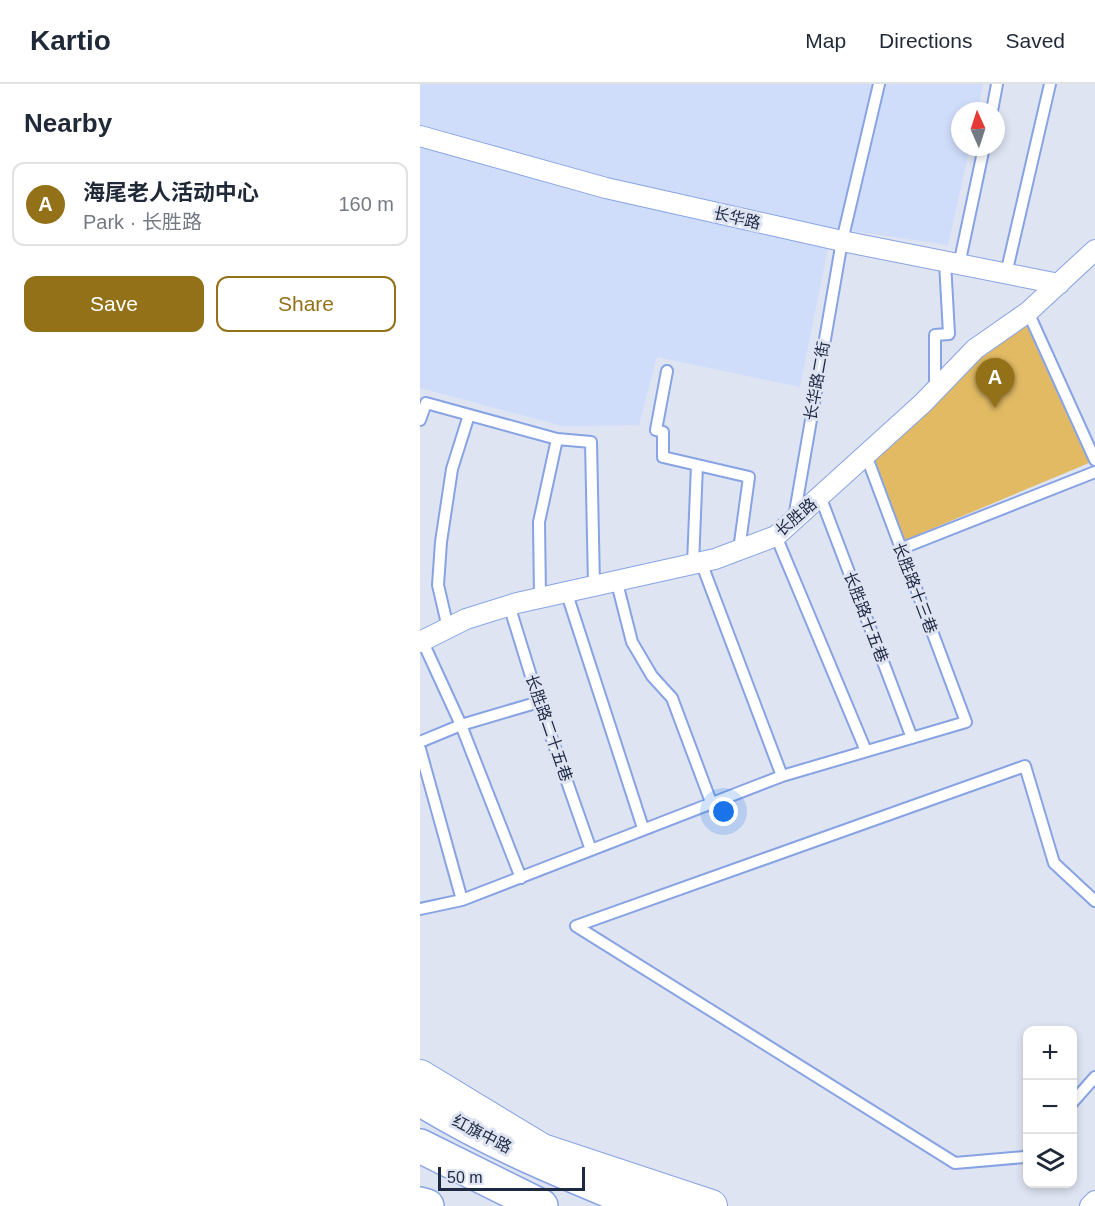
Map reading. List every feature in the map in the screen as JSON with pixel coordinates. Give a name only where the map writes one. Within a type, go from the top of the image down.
[{"type":"highway","name":"红旗中路","points":[[420,1099],[451,1118],[531,1159],[646,1206]]},
{"type":"highway","points":[[420,1146],[542,1206]]},
{"type":"highway","points":[[420,1204],[427,1206]]},
{"type":"main road","points":[[420,1076],[542,1149],[711,1206]]},
{"type":"street","name":"长华路","points":[[420,136],[606,188],[842,241],[1059,284]]},
{"type":"street","name":"长胜路","points":[[421,641],[466,619],[509,605],[616,579],[697,563],[776,536],[866,455],[975,349],[1028,312],[1095,250]]},
{"type":"street","points":[[1090,1206],[1095,1201]]},
{"type":"lane","name":"长华路二街","points":[[793,521],[842,241],[879,84]]},
{"type":"lane","points":[[994,102],[997,84]]},
{"type":"lane","points":[[1006,274],[1050,84]]},
{"type":"lane","points":[[935,390],[935,335],[949,334],[952,263],[982,156]]},
{"type":"lane","points":[[1028,312],[1095,460]]},
{"type":"lane","points":[[667,371],[656,430],[663,432],[663,457],[749,477],[739,550]]},
{"type":"lane","points":[[420,420],[426,403],[557,439],[591,442],[594,585]]},
{"type":"lane","points":[[448,628],[438,585],[441,542],[452,468],[469,415]]},
{"type":"lane","points":[[540,597],[539,522],[557,439]]},
{"type":"lane","name":"长胜路十三巷","points":[[866,455],[966,722],[912,738]]},
{"type":"lane","points":[[697,465],[697,563],[782,776]]},
{"type":"lane","points":[[900,549],[1095,472]]},
{"type":"lane","name":"长胜路十五巷","points":[[820,496],[912,738]]},
{"type":"lane","points":[[776,536],[866,751]]},
{"type":"lane","points":[[616,579],[632,642],[652,676],[672,698],[711,802]]},
{"type":"lane","points":[[566,591],[643,828]]},
{"type":"lane","name":"长胜路二十五巷","points":[[509,605],[539,702],[591,850]]},
{"type":"lane","points":[[421,641],[461,725],[521,878]]},
{"type":"lane","points":[[420,742],[461,725],[539,702]]},
{"type":"lane","points":[[420,909],[462,900],[782,776],[912,738]]},
{"type":"lane","points":[[420,749],[462,900]]},
{"type":"lane","points":[[1023,1157],[955,1163],[576,926],[1025,766],[1054,863],[1095,901]]},
{"type":"lane","points":[[1077,1097],[1095,1077]]},
{"type":"shaded area","points":[[420,84],[983,84],[980,102],[951,102],[951,156],[968,156],[948,245],[832,228],[800,387],[657,357],[639,425],[563,426],[420,388]]},
{"type":"shaded area","points":[[1026,324],[1089,463],[903,541],[874,457],[981,358]]},
{"type":"place","name":"海尾老人活动中心","points":[[995,408]]}]
